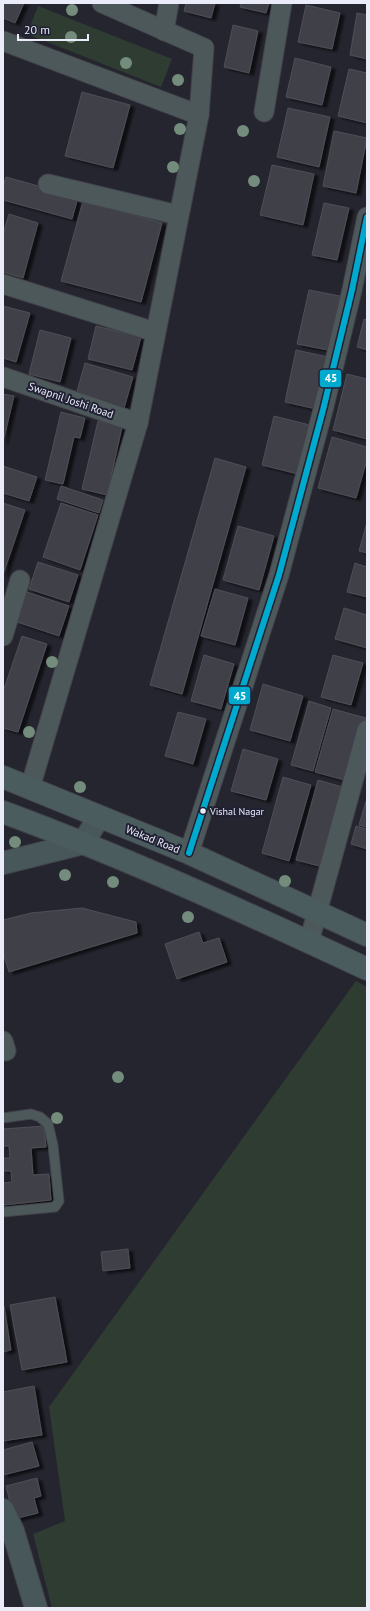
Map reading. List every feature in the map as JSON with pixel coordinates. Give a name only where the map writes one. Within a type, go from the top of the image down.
[{"type":"main road","name":"Wakad Road","points":[[3,777],[189,853],[367,935]]},
{"type":"main road","points":[[3,812],[84,843],[257,918],[367,969]]},
{"type":"street","points":[[30,788],[138,423],[198,115],[204,48],[102,3]]},
{"type":"street","points":[[164,31],[169,3]]},
{"type":"street","points":[[264,112],[282,3]]},
{"type":"street","points":[[3,41],[198,115]]},
{"type":"street","points":[[48,184],[178,215]]},
{"type":"street","points":[[189,853],[279,575],[325,402],[352,290],[367,217]]},
{"type":"street","points":[[3,284],[155,332]]},
{"type":"street","name":"Swapnil Joshi Road","points":[[3,377],[138,423]]},
{"type":"street","points":[[3,636],[20,580]]},
{"type":"street","points":[[309,942],[367,730]]},
{"type":"street","points":[[3,863],[84,843],[99,817]]},
{"type":"street","points":[[3,1510],[13,1531],[36,1608]]},
{"type":"lane","points":[[3,1118],[31,1114],[40,1117],[48,1124],[53,1145],[59,1201],[55,1207],[3,1212]]},
{"type":"green space","points":[[38,6],[172,59],[161,87],[27,34]]},
{"type":"green space","points":[[356,981],[367,987],[367,1608],[52,1608],[33,1534],[65,1521],[49,1407]]},
{"type":"building","points":[[3,3],[24,3],[15,23],[3,18]]},
{"type":"building","points":[[186,3],[215,3],[211,18],[184,11]]},
{"type":"building","points":[[241,3],[269,3],[266,13],[240,7]]},
{"type":"building","points":[[306,5],[340,13],[332,49],[298,42]]},
{"type":"building","points":[[357,13],[367,15],[367,59],[350,55]]},
{"type":"building","points":[[233,25],[258,31],[249,73],[224,67]]},
{"type":"building","points":[[295,58],[331,67],[322,105],[286,97]]},
{"type":"building","points":[[349,69],[367,73],[367,123],[338,116]]},
{"type":"building","points":[[82,92],[130,105],[113,168],[65,156]]},
{"type":"building","points":[[288,108],[330,117],[319,167],[277,157]]},
{"type":"building","points":[[334,131],[367,138],[356,193],[323,186]]},
{"type":"building","points":[[272,165],[314,174],[303,225],[260,215]]},
{"type":"building","points":[[6,177],[78,197],[72,219],[3,200],[3,188]]},
{"type":"building","points":[[83,201],[162,223],[141,302],[61,281]]},
{"type":"building","points":[[324,203],[349,208],[337,260],[312,255]]},
{"type":"building","points":[[9,214],[38,223],[23,278],[3,272],[3,234]]},
{"type":"building","points":[[309,290],[340,296],[328,350],[297,344]]},
{"type":"building","points":[[3,306],[30,313],[16,362],[3,358]]},
{"type":"building","points":[[364,319],[367,320],[367,350],[357,347]]},
{"type":"building","points":[[96,326],[141,337],[132,370],[88,359]]},
{"type":"building","points":[[40,330],[71,338],[60,382],[29,374]]},
{"type":"building","points":[[296,350],[328,357],[316,409],[285,402]]},
{"type":"building","points":[[85,363],[133,377],[124,408],[76,395]]},
{"type":"building","points":[[347,374],[367,379],[367,439],[333,430]]},
{"type":"building","points":[[3,394],[14,396],[3,442]]},
{"type":"building","points":[[61,412],[85,418],[80,438],[74,437],[63,484],[45,480]]},
{"type":"building","points":[[274,416],[310,425],[298,474],[262,465]]},
{"type":"building","points":[[98,421],[122,427],[107,495],[82,489]]},
{"type":"building","points":[[332,437],[367,447],[367,459],[356,498],[318,488]]},
{"type":"building","points":[[215,458],[246,467],[182,694],[150,685]]},
{"type":"building","points":[[3,466],[37,477],[29,501],[3,493]]},
{"type":"building","points":[[61,486],[103,500],[99,513],[57,499]]},
{"type":"building","points":[[3,503],[25,510],[3,575]]},
{"type":"building","points":[[61,503],[98,515],[80,570],[43,557]]},
{"type":"building","points":[[367,522],[367,553],[359,551]]},
{"type":"building","points":[[238,526],[274,536],[259,590],[223,580]]},
{"type":"building","points":[[38,562],[78,575],[69,602],[29,589]]},
{"type":"building","points":[[355,563],[367,567],[367,597],[347,592]]},
{"type":"building","points":[[215,589],[248,598],[235,645],[201,636]]},
{"type":"building","points":[[27,592],[69,606],[59,636],[17,622]]},
{"type":"building","points":[[344,608],[367,615],[367,648],[335,639]]},
{"type":"building","points":[[22,636],[47,644],[18,732],[3,728],[3,692]]},
{"type":"building","points":[[204,655],[234,664],[221,709],[191,701]]},
{"type":"building","points":[[333,655],[363,663],[351,705],[321,697]]},
{"type":"building","points":[[263,684],[303,696],[290,741],[250,730]]},
{"type":"building","points":[[309,701],[331,708],[313,771],[291,765]]},
{"type":"building","points":[[333,709],[366,718],[348,781],[315,772]]},
{"type":"building","points":[[178,712],[206,719],[193,764],[165,756]]},
{"type":"building","points":[[243,749],[278,759],[266,800],[231,791]]},
{"type":"building","points":[[283,777],[311,785],[289,861],[262,853]]},
{"type":"building","points":[[318,780],[346,788],[323,867],[296,860]]},
{"type":"building","points":[[367,801],[367,827],[359,825]]},
{"type":"building","points":[[356,826],[367,829],[367,849],[351,844]]},
{"type":"building","points":[[82,908],[136,922],[137,933],[9,972],[3,953],[3,920],[31,913]]},
{"type":"building","points":[[199,932],[203,943],[219,938],[227,962],[177,979],[165,944]]},
{"type":"building","points":[[44,1126],[46,1147],[31,1148],[33,1175],[49,1174],[51,1200],[3,1205],[3,1183],[12,1182],[11,1171],[3,1171],[3,1158],[10,1158],[9,1146],[3,1146],[3,1129]]},
{"type":"building","points":[[128,1249],[130,1268],[103,1271],[101,1252]]},
{"type":"building","points":[[55,1297],[67,1362],[22,1370],[10,1305]]},
{"type":"building","points":[[4,1306],[11,1350],[3,1352],[3,1307]]},
{"type":"building","points":[[34,1386],[42,1435],[3,1441],[3,1392]]},
{"type":"building","points":[[32,1442],[39,1466],[3,1475],[3,1450]]},
{"type":"building","points":[[37,1478],[41,1496],[34,1498],[38,1513],[14,1519],[6,1486]]},
{"type":"transit line","name":"45","points":[[189,853],[279,575],[323,410],[352,290],[367,217]]},
{"type":"place","name":"Vishal Nagar","points":[[203,811]]}]
